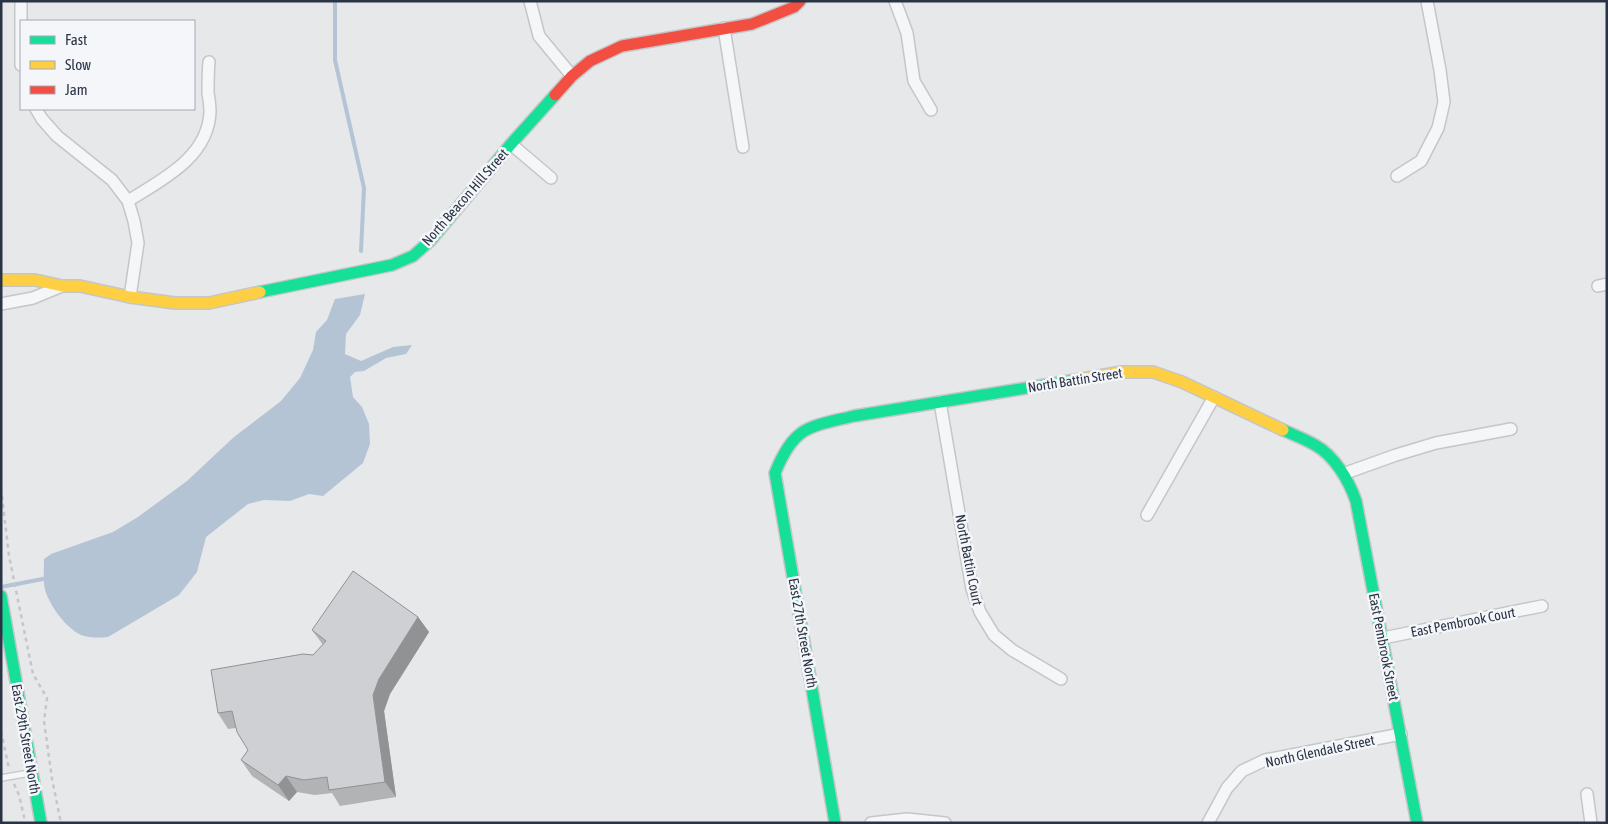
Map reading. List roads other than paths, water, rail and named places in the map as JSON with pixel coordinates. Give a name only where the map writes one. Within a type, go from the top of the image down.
[{"type":"street","points":[[21,1],[21,20]]},
{"type":"street","points":[[530,1],[539,36],[572,76]]},
{"type":"street","name":"North Beacon Hill Street","points":[[1,280],[35,280],[62,286],[80,286],[130,297],[174,303],[209,303],[392,265],[413,256],[431,240],[511,144],[572,76],[590,61],[622,46],[752,24],[794,7],[800,1]]},
{"type":"street","points":[[895,1],[907,33],[914,80],[931,110]]},
{"type":"street","points":[[1397,176],[1421,160],[1438,128],[1444,102],[1427,1]]},
{"type":"street","points":[[724,28],[743,147]]},
{"type":"street","points":[[128,201],[188,161],[203,139],[210,113],[208,62]]},
{"type":"street","points":[[37,110],[42,119],[58,136],[112,180],[128,201],[138,243],[130,297]]},
{"type":"street","points":[[511,144],[551,178]]},
{"type":"street","name":"North Beacon Hill Street","points":[[1,304],[34,298],[62,286]]},
{"type":"street","name":"North Battin Street","points":[[789,446],[794,438],[815,426],[854,416],[1122,372],[1153,372],[1182,382],[1317,446],[1333,460],[1343,474]]},
{"type":"street","points":[[1147,514],[1214,397]]},
{"type":"street","name":"North Battin Court","points":[[940,402],[972,589],[980,612],[994,635],[1006,645],[1061,679]]},
{"type":"street","points":[[1343,474],[1436,443],[1512,429]]},
{"type":"street","name":"East 27th Street North","points":[[789,446],[781,458],[775,473],[835,823]]},
{"type":"street","name":"East Pembrook Street","points":[[1343,474],[1354,492],[1359,512],[1417,823]]},
{"type":"street","name":"East 29th Street North","points":[[1,596],[41,823]]},
{"type":"street","name":"East Pembrook Court","points":[[1383,638],[1542,606]]},
{"type":"street","name":"North Glendale Street","points":[[1208,823],[1227,788],[1242,771],[1265,760],[1401,734]]},
{"type":"street","points":[[1588,794],[1591,823]]},
{"type":"street","points":[[871,823],[907,819],[945,823]]},
{"type":"lane","points":[[1,778],[32,772]]},
{"type":"water","points":[[365,294],[360,315],[346,334],[345,354],[361,361],[393,347],[412,345],[406,354],[386,358],[364,371],[355,372],[350,377],[353,397],[362,407],[369,424],[370,444],[363,463],[323,496],[309,494],[290,501],[264,500],[248,504],[206,537],[197,572],[179,595],[108,637],[84,636],[75,632],[64,622],[47,596],[44,579],[44,559],[51,554],[113,532],[138,517],[187,481],[234,437],[281,401],[300,378],[313,350],[316,332],[327,320],[335,299]]},
{"type":"waterway","points":[[335,1],[335,60],[364,188],[361,251]]},
{"type":"waterway","points":[[1,587],[48,578]]}]
